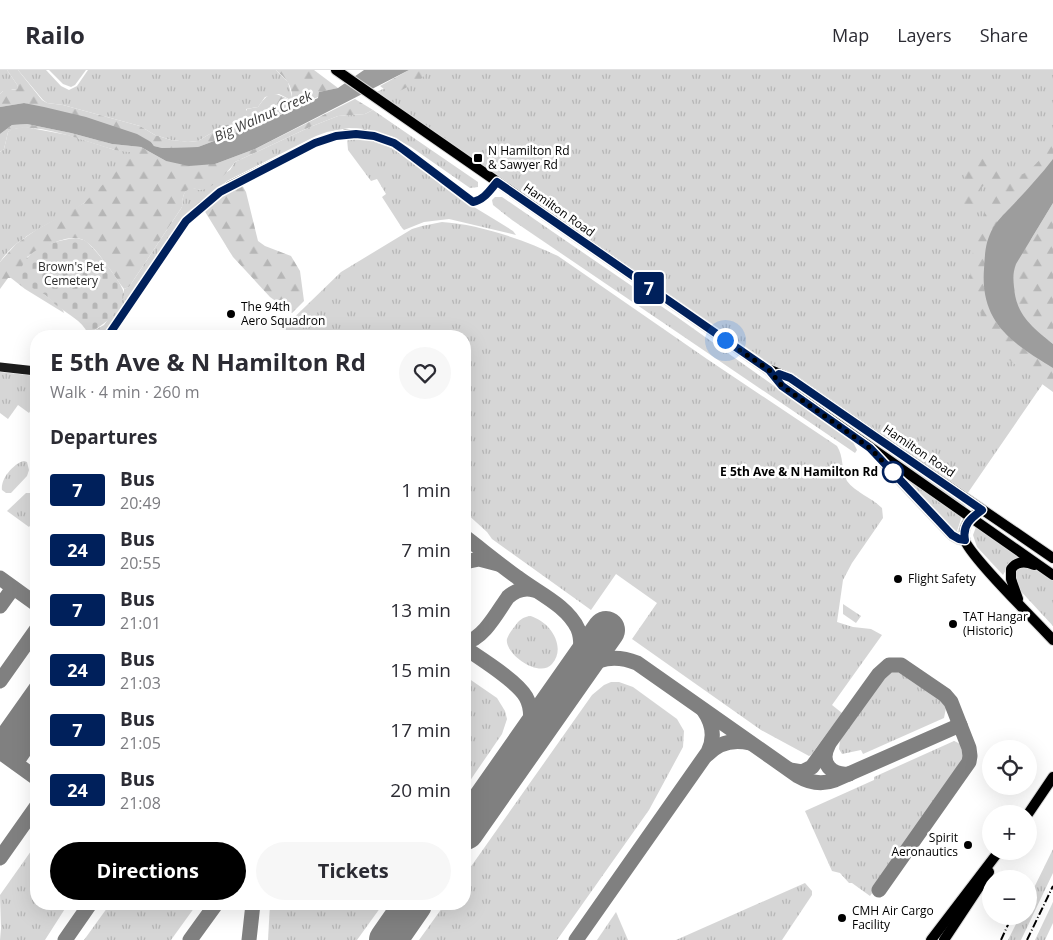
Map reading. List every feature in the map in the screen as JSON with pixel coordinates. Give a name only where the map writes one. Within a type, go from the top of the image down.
[{"type":"main road","name":"Hamilton Road","points":[[336,70],[769,370],[790,378],[1053,558]]},
{"type":"main road","name":"Hamilton Road","points":[[769,370],[782,386],[1051,573]]},
{"type":"main road","points":[[870,448],[952,535],[965,540]]},
{"type":"main road","points":[[982,510],[971,518],[965,529],[965,540],[984,565],[1053,640]]},
{"type":"main road","points":[[1020,605],[1010,579],[1013,566],[1020,562],[1028,562],[1051,573]]},
{"type":"main road","points":[[1034,805],[1053,776]]},
{"type":"main road","points":[[932,940],[992,860]]},
{"type":"main road","points":[[944,940],[998,860]]},
{"type":"street","points":[[112,330],[178,232],[186,221],[202,206],[229,186],[325,139],[346,134],[365,134],[394,143],[473,202],[484,198],[497,182]]},
{"type":"street","points":[[0,367],[30,370]]},
{"type":"green space","points":[[0,70],[7,70],[18,86],[17,89],[3,91],[0,94]]},
{"type":"green space","points":[[7,70],[18,70],[42,100],[47,103],[63,105],[140,126],[155,135],[171,140],[188,142],[198,141],[229,124],[237,127],[248,124],[251,120],[247,116],[247,109],[258,107],[268,96],[274,94],[288,99],[292,97],[289,85],[276,70],[314,70],[338,88],[320,92],[318,97],[267,121],[198,147],[162,148],[154,146],[151,142],[24,103],[0,107],[0,94],[3,91],[4,85],[12,90],[17,89],[18,86]]},
{"type":"green space","points":[[18,70],[46,70],[61,86],[69,90],[77,86],[88,70],[276,70],[288,82],[292,97],[289,99],[279,94],[265,97],[258,107],[246,109],[251,120],[248,124],[237,127],[229,124],[198,141],[188,142],[171,140],[155,135],[140,126],[63,105],[47,103]]},
{"type":"green space","points":[[49,70],[86,70],[75,85],[71,87],[63,84]]},
{"type":"green space","points":[[409,70],[430,70],[419,81],[392,95],[380,86]]},
{"type":"green space","points":[[420,70],[1053,70],[1053,168],[1023,195],[1053,369],[965,497],[769,370],[371,95]]},
{"type":"green space","points":[[355,99],[373,110],[365,114],[338,116],[310,127],[235,162],[220,179],[206,189],[190,188],[187,190],[183,196],[182,207],[129,287],[124,289],[88,243],[79,238],[71,238],[55,242],[27,257],[45,295],[64,313],[11,278],[8,278],[0,289],[0,262],[16,244],[36,230],[84,203],[135,153],[115,150],[59,133],[29,128],[17,128],[8,132],[4,149],[0,152],[0,134],[12,125],[27,124],[112,144],[141,147],[166,161],[215,164],[255,149]]},
{"type":"green space","points":[[373,110],[478,182],[478,187],[470,188],[411,147],[393,137],[365,129],[349,128],[316,136],[227,181],[196,206],[183,219],[106,330],[95,330],[104,325],[124,296],[124,289],[129,287],[182,207],[184,194],[187,189],[190,187],[200,190],[230,170],[235,162],[310,127],[338,116],[365,114]]},
{"type":"green space","points":[[25,127],[68,135],[115,150],[135,152],[135,155],[91,198],[28,235],[8,252],[0,262],[0,152],[4,149],[8,132],[12,129]]},
{"type":"green space","points":[[364,138],[378,142],[400,153],[448,190],[513,231],[516,235],[449,219],[424,222],[404,230],[382,197],[386,194],[377,179],[371,181],[348,150],[347,139]]},
{"type":"green space","points":[[1053,142],[1053,159],[999,220],[990,233],[985,253],[984,288],[987,304],[993,317],[1002,329],[1024,350],[1053,368],[1053,392],[1005,357],[994,341],[969,285],[974,243],[983,219],[988,187],[985,184],[982,187],[972,216],[961,208],[965,175],[967,169],[976,158],[992,159],[1011,173],[1019,175],[1028,171],[1043,156]]},
{"type":"green space","points":[[242,185],[246,192],[258,241],[265,246],[291,256],[300,271],[304,301],[292,313],[270,297],[233,257],[204,210]]},
{"type":"green space","points":[[495,197],[502,197],[677,317],[853,442],[857,450],[855,453],[512,220],[493,205],[492,200]]},
{"type":"green space","points":[[1053,203],[1053,344],[1026,320],[1015,297],[1013,278],[1016,264]]},
{"type":"green space","points":[[442,222],[486,229],[531,244],[558,256],[837,446],[847,481],[882,508],[883,518],[852,563],[843,580],[837,622],[853,627],[871,629],[882,635],[832,705],[842,713],[811,755],[809,756],[761,730],[632,639],[657,603],[616,574],[591,610],[492,539],[471,517],[471,330],[281,330],[341,272],[412,229]]},
{"type":"green space","name":"Brown's Pet Cemetery","points":[[76,238],[84,240],[101,257],[123,291],[124,295],[119,308],[94,330],[86,330],[78,321],[44,294],[27,284],[19,275],[26,259],[38,249]]},
{"type":"green space","points":[[0,372],[30,375],[29,413],[18,405],[8,419],[0,413]]},
{"type":"green space","points":[[887,449],[963,502],[966,507],[964,508],[883,450]]},
{"type":"green space","points":[[24,461],[27,462],[29,470],[27,476],[11,493],[6,493],[2,490],[5,477],[16,465]]},
{"type":"green space","points":[[904,477],[960,514],[961,519],[956,534]]},
{"type":"green space","points":[[26,493],[30,493],[29,527],[7,511]]},
{"type":"green space","points":[[976,527],[1023,557],[1007,568],[1003,575],[977,547],[973,535]]},
{"type":"green space","points":[[1019,567],[1033,568],[1053,581],[1053,626],[1015,585],[1014,573]]},
{"type":"green space","points":[[843,604],[861,616],[856,623],[843,614]]},
{"type":"green space","points":[[530,616],[544,623],[550,629],[557,643],[556,657],[552,664],[546,668],[531,666],[524,662],[516,657],[508,645],[507,639],[510,632],[520,620]]},
{"type":"green space","points":[[895,668],[942,701],[946,708],[944,718],[863,754],[861,750],[842,754],[839,749],[840,740],[886,673]]},
{"type":"green space","points":[[471,680],[497,698],[505,711],[507,719],[502,734],[471,779]]},
{"type":"green space","points":[[611,682],[619,682],[633,687],[677,719],[684,731],[683,747],[649,810],[557,940],[419,940],[441,910],[471,910],[471,866],[592,695]]},
{"type":"green space","points":[[954,741],[964,749],[963,762],[870,896],[852,883],[849,883],[840,873],[832,871],[805,811]]},
{"type":"green space","points":[[1053,849],[1053,873],[1037,906],[1037,882]]},
{"type":"green space","points":[[30,852],[30,910],[64,910],[45,940],[0,940],[0,895]]},
{"type":"green space","points":[[805,883],[812,891],[812,895],[782,940],[676,940]]},
{"type":"green space","points":[[1053,902],[1053,923],[1045,940],[1035,940]]},
{"type":"green space","points":[[106,910],[193,910],[171,940],[84,940]]},
{"type":"green space","points":[[270,910],[379,910],[357,940],[268,940]]},
{"type":"green space","points":[[616,912],[628,940],[597,940]]},
{"type":"green space","points":[[1016,925],[1028,925],[1021,940],[1008,940]]},
{"type":"shaded area","points":[[364,70],[409,70],[255,149],[215,164],[189,166],[166,161],[141,147],[112,144],[27,124],[12,125],[0,134],[0,107],[24,103],[86,117],[137,134],[151,142],[154,146],[162,148],[198,147],[267,121],[318,98],[319,92],[338,88]]},
{"type":"shaded area","points":[[1053,159],[1053,203],[1016,264],[1013,278],[1015,297],[1026,320],[1053,344],[1053,368],[1012,340],[993,317],[987,304],[984,288],[984,269],[987,243],[995,225]]},
{"type":"taxiway","points":[[471,542],[559,606],[573,620],[578,629],[581,649],[578,671]]},
{"type":"taxiway","points":[[471,561],[479,559],[498,564]]},
{"type":"taxiway","points":[[0,578],[30,600]]},
{"type":"taxiway","points":[[0,606],[13,588]]},
{"type":"taxiway","points":[[471,640],[484,631],[508,597],[523,589],[534,590]]},
{"type":"taxiway","points":[[0,681],[30,638]]},
{"type":"taxiway","points":[[471,652],[507,677],[526,697],[531,715],[525,746]]},
{"type":"taxiway","points":[[578,671],[600,660],[614,658],[637,663],[798,776],[816,782],[835,780],[960,725]]},
{"type":"taxiway","points":[[790,770],[802,772],[812,767],[879,674],[889,665],[901,665],[945,695],[951,702],[969,748],[969,762],[879,890]]},
{"type":"taxiway","points":[[0,739],[30,696]]},
{"type":"taxiway","points":[[576,940],[708,752],[712,742],[712,731],[704,711]]},
{"type":"taxiway","points":[[5,755],[30,720]]},
{"type":"taxiway","points":[[707,755],[721,744],[738,741],[750,743]]},
{"type":"taxiway","points":[[16,763],[30,743]]},
{"type":"taxiway","points":[[828,746],[825,758],[826,763],[837,773],[849,774]]},
{"type":"taxiway","points":[[0,752],[30,774]]},
{"type":"taxiway","points":[[0,858],[30,816]]},
{"type":"taxiway","points":[[65,940],[86,910]]},
{"type":"taxiway","points":[[190,940],[212,910]]},
{"type":"taxiway","points":[[249,940],[252,910]]},
{"type":"runway","points":[[471,822],[606,630]]},
{"type":"runway","points":[[388,940],[409,910]]},
{"type":"railway","points":[[1027,940],[1053,886]]},
{"type":"railway","points":[[1001,940],[1008,925]]},
{"type":"bus line","name":"7","points":[[112,330],[186,221],[211,198],[244,178],[325,139],[346,134],[365,134],[383,138],[404,150],[473,202],[484,198],[497,182],[769,370],[782,386],[870,448],[955,538],[965,540],[964,532],[967,524],[971,518],[982,510],[790,378],[779,374]]},
{"type":"place","name":"N Hamilton Rd & Sawyer Rd","points":[[478,158]]},
{"type":"place","name":"The 94th Aero Squadron","points":[[231,314]]},
{"type":"place","name":"E 5th Ave & N Hamilton Rd","points":[[893,472]]},
{"type":"place","name":"Flight Safety","points":[[898,579]]},
{"type":"place","name":"TAT Hangar (Historic)","points":[[953,624]]},
{"type":"place","name":"Spirit Aeronautics","points":[[968,845]]},
{"type":"place","name":"CMH Air Cargo Facility","points":[[842,918]]},
{"type":"route","points":[[725,340],[769,370],[782,386],[870,448],[893,472]]},
{"type":"water label","name":"Big Walnut Creek","points":[[263,116]]}]
